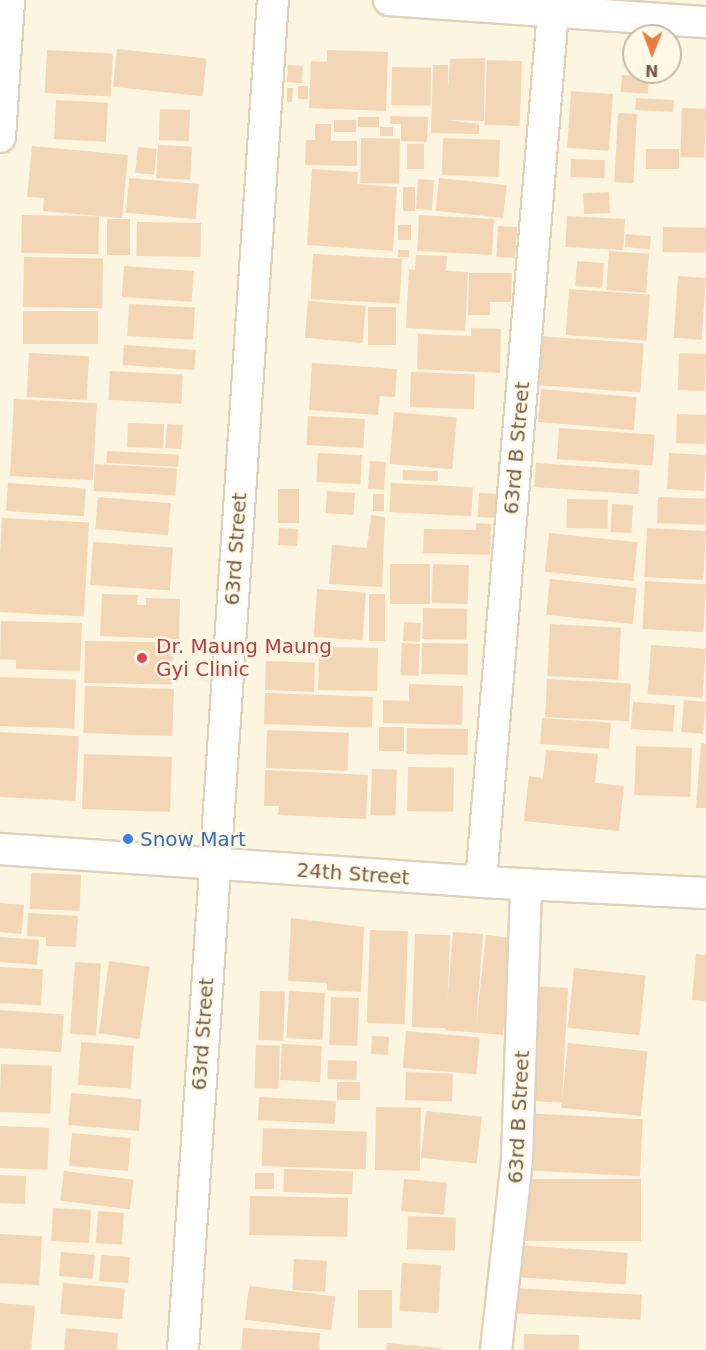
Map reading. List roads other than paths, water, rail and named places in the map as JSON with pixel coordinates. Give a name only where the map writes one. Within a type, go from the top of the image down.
[{"type":"street","points":[[0,137],[9,0]]},
{"type":"street","name":"63rd Street","points":[[183,1350],[273,0]]},
{"type":"street","points":[[389,0],[553,7],[706,22]]},
{"type":"street","name":"63rd B Street","points":[[481,882],[553,7]]},
{"type":"street","name":"24th Street","points":[[0,849],[481,882],[706,893]]},
{"type":"street","name":"63rd B Street","points":[[496,1350],[517,1160],[526,884]]},
{"type":"place","name":"Dr. Maung Maung Gyi Clinic","points":[[142,658]]},
{"type":"place","name":"Snow Mart","points":[[128,839]]}]
